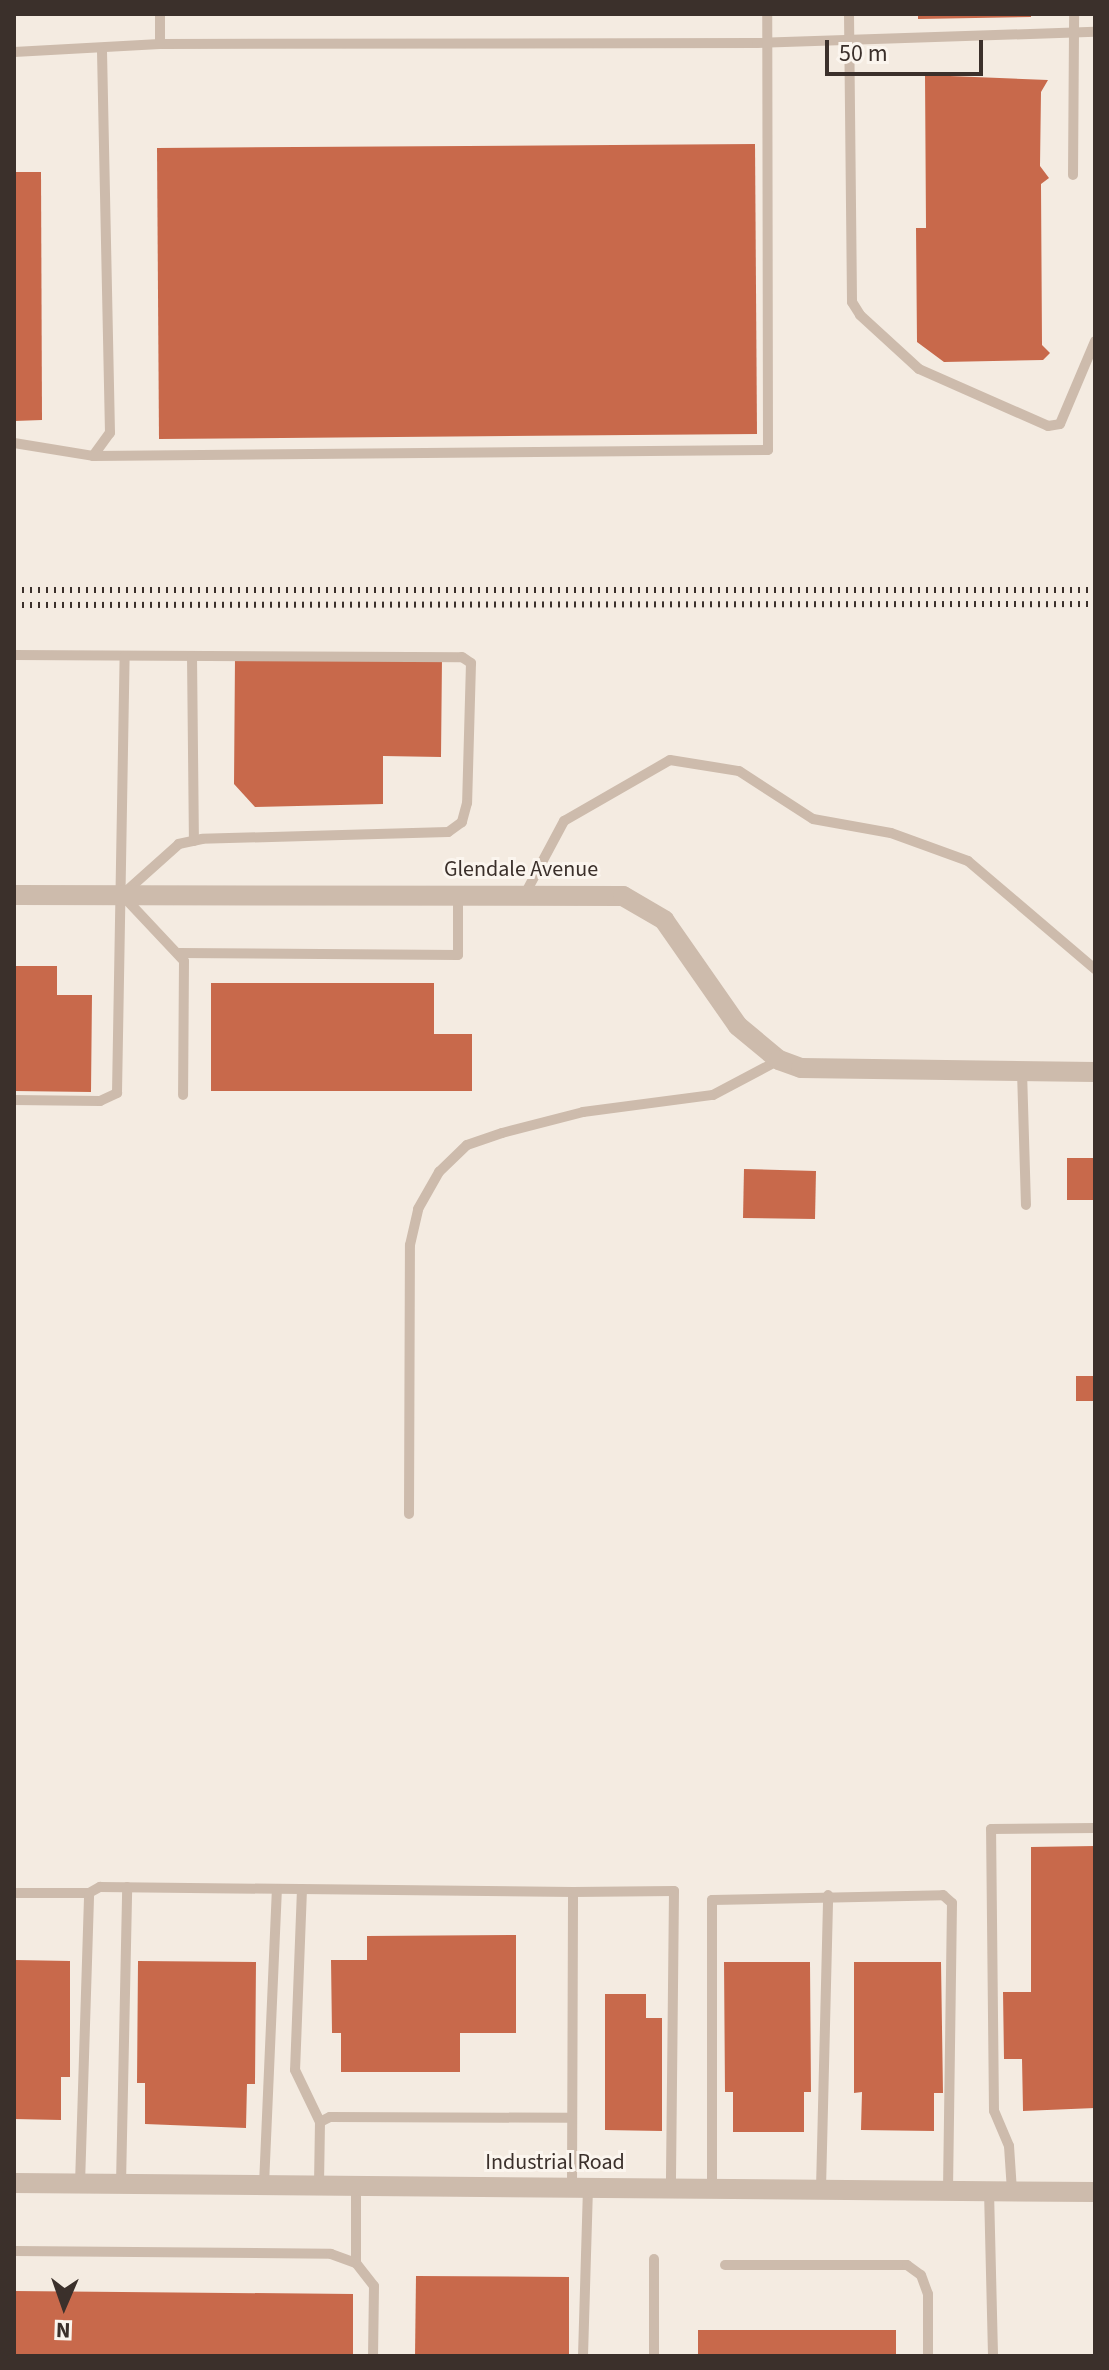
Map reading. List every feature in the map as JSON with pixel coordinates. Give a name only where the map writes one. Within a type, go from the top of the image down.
[{"type":"street","name":"Glendale Avenue","points":[[14,895],[603,893],[654,910],[738,1026],[779,1060],[801,1068],[1095,1072]]},
{"type":"street","name":"Industrial Road","points":[[14,2183],[1095,2192]]},
{"type":"lane","points":[[160,14],[160,44]]},
{"type":"lane","points":[[14,443],[93,456],[768,450],[767,14]]},
{"type":"lane","points":[[849,14],[852,302],[860,315],[919,369],[1048,426],[1060,424],[1095,341]]},
{"type":"lane","points":[[1073,175],[1074,14]]},
{"type":"lane","points":[[14,52],[102,52],[160,44],[767,43],[1095,32]]},
{"type":"lane","points":[[93,456],[110,433],[102,52]]},
{"type":"lane","points":[[14,655],[462,657],[471,663],[467,803],[462,822],[448,832],[194,841],[179,844],[122,895]]},
{"type":"lane","points":[[14,1100],[100,1101],[117,1093],[125,656]]},
{"type":"lane","points":[[192,656],[194,841]]},
{"type":"lane","points":[[525,894],[564,821],[670,760],[739,771],[813,819],[891,833],[968,861],[1095,969]]},
{"type":"lane","points":[[122,895],[179,953],[186,995],[183,1095]]},
{"type":"lane","points":[[179,953],[458,955],[458,895]]},
{"type":"lane","points":[[409,1514],[410,1245],[418,1209],[439,1172],[467,1145],[502,1133],[583,1112],[713,1095],[779,1060]]},
{"type":"lane","points":[[1022,1071],[1026,1205]]},
{"type":"lane","points":[[1012,2191],[1009,2146],[994,2111],[991,1829],[1095,1828]]},
{"type":"lane","points":[[121,2184],[127,1887]]},
{"type":"lane","points":[[14,1893],[89,1893],[127,1887],[674,1891],[671,2188]]},
{"type":"lane","points":[[264,2185],[277,1889]]},
{"type":"lane","points":[[302,1889],[295,2070],[320,2122],[319,2185]]},
{"type":"lane","points":[[573,1892],[572,2118],[580,2187],[583,2356]]},
{"type":"lane","points":[[80,2184],[89,1893]]},
{"type":"lane","points":[[821,2189],[828,1895]]},
{"type":"lane","points":[[712,2188],[712,1900],[828,1895],[943,1895],[952,1903],[948,2191]]},
{"type":"lane","points":[[320,2122],[572,2118]]},
{"type":"lane","points":[[356,2185],[356,2263]]},
{"type":"lane","points":[[989,2191],[993,2356]]},
{"type":"lane","points":[[14,2251],[331,2254],[356,2263],[374,2286],[373,2356]]},
{"type":"lane","points":[[654,2259],[654,2356]]},
{"type":"lane","points":[[725,2265],[907,2265],[921,2275],[928,2294],[928,2356]]},
{"type":"building","points":[[918,14],[1031,14],[1031,17],[918,19]]},
{"type":"building","points":[[925,75],[1048,80],[1041,92],[1040,166],[1049,178],[1041,184],[1042,345],[1050,353],[1043,360],[944,362],[917,342],[916,228],[926,228]]},
{"type":"building","points":[[755,144],[757,434],[159,439],[157,148]]},
{"type":"building","points":[[14,172],[41,172],[42,420],[14,421]]},
{"type":"building","points":[[235,657],[442,658],[441,757],[383,756],[383,804],[255,807],[234,784]]},
{"type":"building","points":[[14,966],[57,966],[57,995],[92,995],[91,1092],[14,1091]]},
{"type":"building","points":[[211,983],[434,983],[434,1034],[472,1034],[472,1091],[211,1091]]},
{"type":"building","points":[[1067,1158],[1095,1158],[1095,1200],[1067,1200]]},
{"type":"building","points":[[744,1169],[816,1171],[815,1219],[743,1218]]},
{"type":"building","points":[[1076,1376],[1095,1376],[1095,1401],[1076,1401]]},
{"type":"building","points":[[1095,1846],[1095,2108],[1023,2111],[1022,2059],[1004,2059],[1003,1992],[1031,1992],[1031,1847]]},
{"type":"building","points":[[516,1935],[516,2033],[460,2033],[460,2072],[341,2072],[341,2033],[332,2033],[331,1960],[367,1960],[367,1936]]},
{"type":"building","points":[[14,1960],[70,1961],[70,2077],[61,2077],[61,2120],[14,2119]]},
{"type":"building","points":[[138,1961],[256,1962],[255,2084],[247,2084],[246,2128],[145,2124],[145,2083],[137,2083]]},
{"type":"building","points":[[724,1962],[810,1962],[811,2092],[804,2092],[804,2132],[733,2132],[733,2092],[725,2092]]},
{"type":"building","points":[[854,1962],[941,1962],[943,2093],[934,2093],[934,2131],[861,2130],[862,2092],[854,2093]]},
{"type":"building","points":[[605,1994],[646,1994],[646,2018],[662,2018],[662,2131],[605,2130]]},
{"type":"building","points":[[416,2276],[569,2277],[569,2356],[415,2356]]},
{"type":"building","points":[[14,2291],[353,2294],[353,2356],[14,2356]]},
{"type":"building","points":[[698,2330],[896,2330],[896,2356],[698,2356]]},
{"type":"railway","points":[[14,590],[1095,590]]},
{"type":"railway","points":[[14,605],[1095,604]]}]
